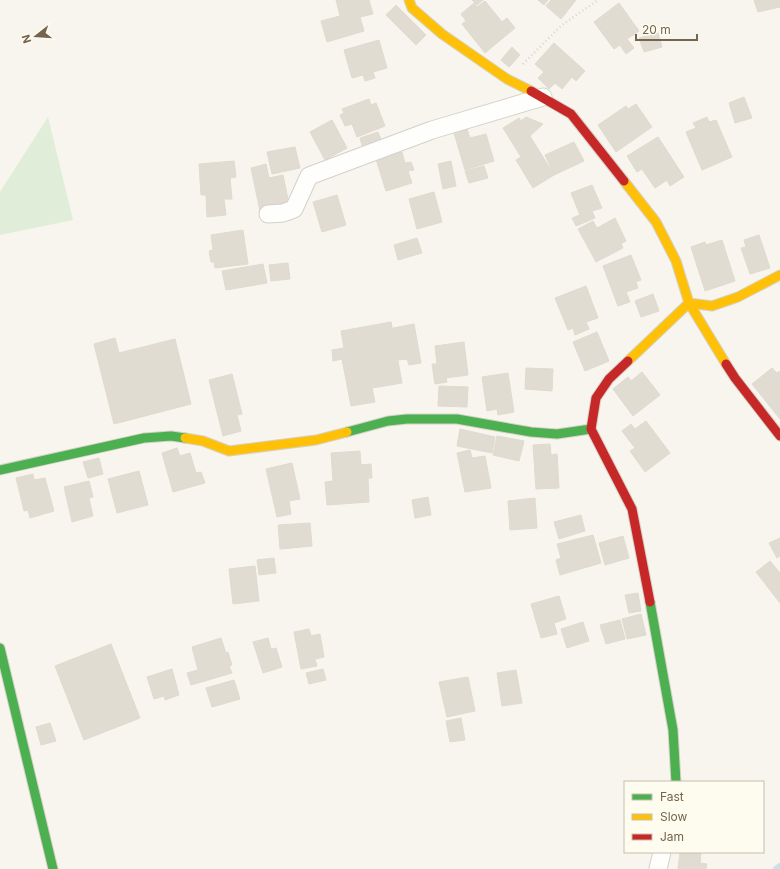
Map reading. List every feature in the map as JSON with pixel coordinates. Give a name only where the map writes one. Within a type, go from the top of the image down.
[{"type":"street","points":[[409,0],[412,8],[442,34],[507,79],[543,97],[571,114],[656,222],[676,261],[689,303],[735,378],[780,436]]},
{"type":"street","points":[[268,214],[283,213],[294,209],[309,176],[432,130],[543,97]]},
{"type":"street","points":[[689,303],[712,306],[738,297],[780,275]]},
{"type":"street","points":[[676,781],[673,730],[632,509],[590,429],[596,398],[609,379],[689,303]]},
{"type":"street","points":[[0,470],[144,438],[171,436],[203,442],[229,451],[316,440],[388,421],[407,419],[457,419],[538,433],[557,434],[590,429]]},
{"type":"street","points":[[0,648],[53,869]]},
{"type":"street","points":[[658,869],[662,853]]},
{"type":"path","points":[[507,79],[562,25],[598,0]]},
{"type":"green space","points":[[48,117],[73,220],[0,235],[0,192]]},
{"type":"building","points":[[336,0],[369,0],[373,14],[360,17],[364,31],[327,42],[321,21],[340,16]]},
{"type":"building","points":[[472,0],[483,0],[477,5]]},
{"type":"building","points":[[538,0],[548,0],[544,5]]},
{"type":"building","points":[[551,0],[576,0],[561,19],[546,6]]},
{"type":"building","points":[[754,0],[780,0],[780,7],[758,12]]},
{"type":"building","points":[[485,1],[502,22],[507,18],[515,28],[485,53],[462,24],[466,21],[461,14],[474,3],[477,7]]},
{"type":"building","points":[[619,3],[639,31],[627,39],[634,48],[626,54],[620,45],[614,49],[594,22]]},
{"type":"building","points":[[396,5],[426,35],[416,45],[386,15]]},
{"type":"building","points":[[658,33],[662,47],[644,52],[639,38]]},
{"type":"building","points":[[379,40],[387,68],[373,72],[375,78],[365,81],[363,75],[352,78],[344,50]]},
{"type":"building","points":[[554,43],[585,71],[576,81],[572,77],[562,89],[555,83],[549,89],[538,78],[544,72],[535,64]]},
{"type":"building","points":[[512,47],[520,55],[509,67],[501,60]]},
{"type":"building","points":[[744,97],[752,118],[735,123],[729,103]]},
{"type":"building","points":[[369,99],[371,105],[376,103],[385,126],[357,137],[352,124],[345,126],[340,115],[344,113],[342,109]]},
{"type":"building","points":[[636,104],[652,127],[616,152],[598,125],[626,106],[628,109]]},
{"type":"building","points":[[526,117],[543,124],[530,136],[554,175],[533,188],[516,160],[521,157],[503,128],[519,118],[521,121]]},
{"type":"building","points":[[707,117],[709,122],[716,120],[732,157],[702,170],[686,132],[696,128],[693,123]]},
{"type":"building","points":[[332,120],[347,148],[325,160],[310,132]]},
{"type":"building","points":[[467,129],[470,138],[486,134],[494,161],[465,170],[454,133]]},
{"type":"building","points":[[378,132],[382,142],[363,149],[360,138]]},
{"type":"building","points":[[658,137],[684,177],[670,186],[667,180],[655,188],[642,169],[637,172],[627,156]]},
{"type":"building","points":[[574,142],[584,161],[554,175],[545,155]]},
{"type":"building","points":[[295,147],[300,168],[272,174],[267,152]]},
{"type":"building","points":[[402,152],[405,163],[411,162],[414,170],[408,171],[412,183],[386,191],[376,159]]},
{"type":"building","points":[[234,161],[236,177],[230,178],[232,199],[224,199],[226,215],[207,217],[206,195],[201,195],[199,164]]},
{"type":"building","points":[[451,161],[456,186],[443,189],[438,164]]},
{"type":"building","points":[[266,164],[269,178],[283,175],[289,204],[260,211],[251,168]]},
{"type":"building","points":[[484,166],[488,178],[469,183],[465,171]]},
{"type":"building","points":[[592,185],[602,208],[592,211],[595,218],[576,226],[572,218],[580,215],[571,193]]},
{"type":"building","points":[[434,192],[442,222],[417,229],[409,199]]},
{"type":"building","points":[[337,195],[346,225],[322,232],[313,202]]},
{"type":"building","points":[[615,218],[626,241],[621,244],[623,248],[596,262],[578,229],[593,221],[597,228]]},
{"type":"building","points":[[243,230],[248,264],[215,268],[214,262],[211,262],[209,251],[213,250],[211,235]]},
{"type":"building","points":[[759,235],[770,268],[750,274],[741,248],[746,247],[744,240]]},
{"type":"building","points":[[417,238],[422,253],[398,260],[394,245]]},
{"type":"building","points":[[722,240],[735,281],[705,291],[691,247],[705,242],[706,245]]},
{"type":"building","points":[[631,255],[641,280],[636,282],[638,288],[626,292],[630,302],[618,306],[603,266]]},
{"type":"building","points":[[288,263],[290,279],[271,281],[269,265]]},
{"type":"building","points":[[263,264],[267,283],[226,290],[222,271]]},
{"type":"building","points":[[586,286],[598,318],[586,322],[589,329],[575,335],[573,328],[568,330],[555,298]]},
{"type":"building","points":[[653,294],[659,311],[641,317],[635,301]]},
{"type":"building","points":[[391,322],[402,383],[372,388],[375,402],[351,406],[342,359],[333,361],[332,350],[344,348],[341,331]]},
{"type":"building","points":[[414,324],[421,363],[409,365],[407,359],[399,360],[393,328]]},
{"type":"building","points":[[597,332],[609,361],[585,371],[573,342]]},
{"type":"building","points":[[115,338],[119,353],[175,339],[191,404],[114,424],[94,344]]},
{"type":"building","points":[[464,342],[468,375],[446,378],[447,382],[435,384],[432,364],[437,364],[435,346]]},
{"type":"building","points":[[526,368],[553,369],[552,391],[525,389]]},
{"type":"building","points":[[772,368],[777,373],[780,371],[780,419],[752,384]]},
{"type":"building","points":[[642,372],[660,395],[633,416],[613,389],[628,377],[631,381]]},
{"type":"building","points":[[508,373],[514,412],[498,415],[497,409],[487,411],[482,377]]},
{"type":"building","points":[[232,374],[242,414],[237,415],[241,431],[223,436],[209,380]]},
{"type":"building","points":[[439,386],[468,387],[467,407],[438,406]]},
{"type":"building","points":[[646,421],[670,453],[645,472],[630,451],[635,448],[622,431],[631,424],[635,429]]},
{"type":"building","points":[[460,429],[495,437],[492,453],[457,446]]},
{"type":"building","points":[[497,436],[524,441],[519,461],[493,455]]},
{"type":"building","points":[[550,444],[551,455],[557,454],[559,488],[536,489],[533,445]]},
{"type":"building","points":[[177,448],[180,456],[190,453],[196,473],[201,472],[205,483],[173,492],[162,453]]},
{"type":"building","points":[[470,450],[472,458],[485,456],[491,488],[465,492],[457,453]]},
{"type":"building","points":[[360,451],[361,465],[371,464],[372,478],[368,478],[369,502],[327,505],[325,482],[333,481],[331,453]]},
{"type":"building","points":[[99,458],[103,474],[88,478],[83,462]]},
{"type":"building","points":[[292,463],[300,499],[289,501],[291,514],[277,517],[266,469]]},
{"type":"building","points":[[139,471],[148,505],[117,513],[108,479]]},
{"type":"building","points":[[33,474],[34,480],[45,478],[54,511],[30,518],[28,510],[24,511],[16,478]]},
{"type":"building","points":[[89,481],[93,497],[89,498],[93,516],[72,522],[64,487]]},
{"type":"building","points":[[428,497],[431,515],[415,518],[412,500]]},
{"type":"building","points":[[535,498],[537,528],[510,530],[508,501]]},
{"type":"building","points":[[581,515],[585,531],[559,539],[554,522]]},
{"type":"building","points":[[310,523],[312,546],[280,549],[278,525]]},
{"type":"building","points":[[593,535],[601,563],[560,575],[556,560],[561,558],[557,544]]},
{"type":"building","points":[[623,536],[629,558],[605,565],[599,543]]},
{"type":"building","points":[[780,538],[780,556],[777,558],[769,543]]},
{"type":"building","points":[[274,558],[276,573],[259,575],[257,560]]},
{"type":"building","points":[[770,561],[780,573],[780,603],[756,572]]},
{"type":"building","points":[[255,566],[259,601],[233,604],[229,569]]},
{"type":"building","points":[[638,593],[641,611],[629,613],[625,595]]},
{"type":"building","points":[[559,596],[566,619],[554,623],[557,634],[541,638],[531,604]]},
{"type":"building","points":[[641,614],[646,635],[627,639],[622,619]]},
{"type":"building","points":[[620,620],[625,639],[606,644],[600,625]]},
{"type":"building","points":[[583,622],[589,641],[567,648],[561,629]]},
{"type":"building","points":[[309,629],[311,636],[320,634],[324,657],[315,659],[317,666],[301,669],[294,632]]},
{"type":"building","points":[[221,638],[226,653],[228,652],[232,665],[229,666],[232,673],[191,685],[187,673],[198,670],[192,647]]},
{"type":"building","points":[[268,638],[271,649],[276,648],[282,667],[263,673],[253,642]]},
{"type":"building","points":[[111,644],[140,718],[84,740],[55,666]]},
{"type":"building","points":[[172,669],[179,695],[165,700],[164,696],[154,699],[147,677]]},
{"type":"building","points":[[323,669],[326,680],[309,684],[306,673]]},
{"type":"building","points":[[516,670],[522,703],[502,706],[497,673]]},
{"type":"building","points":[[468,677],[475,711],[447,717],[439,682]]},
{"type":"building","points":[[234,680],[240,699],[212,707],[206,688]]},
{"type":"building","points":[[461,718],[465,740],[450,742],[446,721]]},
{"type":"building","points":[[50,723],[56,741],[41,745],[36,727]]},
{"type":"building","points":[[680,853],[701,853],[700,863],[707,864],[706,869],[678,869]]},
{"type":"waterway","points":[[776,869],[780,866]]},
{"type":"traffic: fast","points":[[347,432],[388,421],[407,419],[457,419],[531,432],[557,434],[591,429]]},
{"type":"traffic: fast","points":[[0,470],[144,438],[171,436],[185,438]]},
{"type":"traffic: fast","points":[[650,602],[673,730],[676,781]]},
{"type":"traffic: fast","points":[[0,648],[53,869]]},
{"type":"traffic: slow","points":[[409,0],[412,8],[442,34],[507,79],[531,91]]},
{"type":"traffic: slow","points":[[624,181],[656,222],[676,261],[689,303],[726,364]]},
{"type":"traffic: slow","points":[[628,361],[689,303],[712,306],[738,297],[780,275]]},
{"type":"traffic: slow","points":[[185,438],[203,441],[229,451],[316,440],[347,432]]},
{"type":"traffic: jam","points":[[531,91],[571,114],[624,181]]},
{"type":"traffic: jam","points":[[628,361],[609,379],[596,398],[591,429],[632,509],[650,602]]},
{"type":"traffic: jam","points":[[726,364],[735,378],[780,436]]}]
